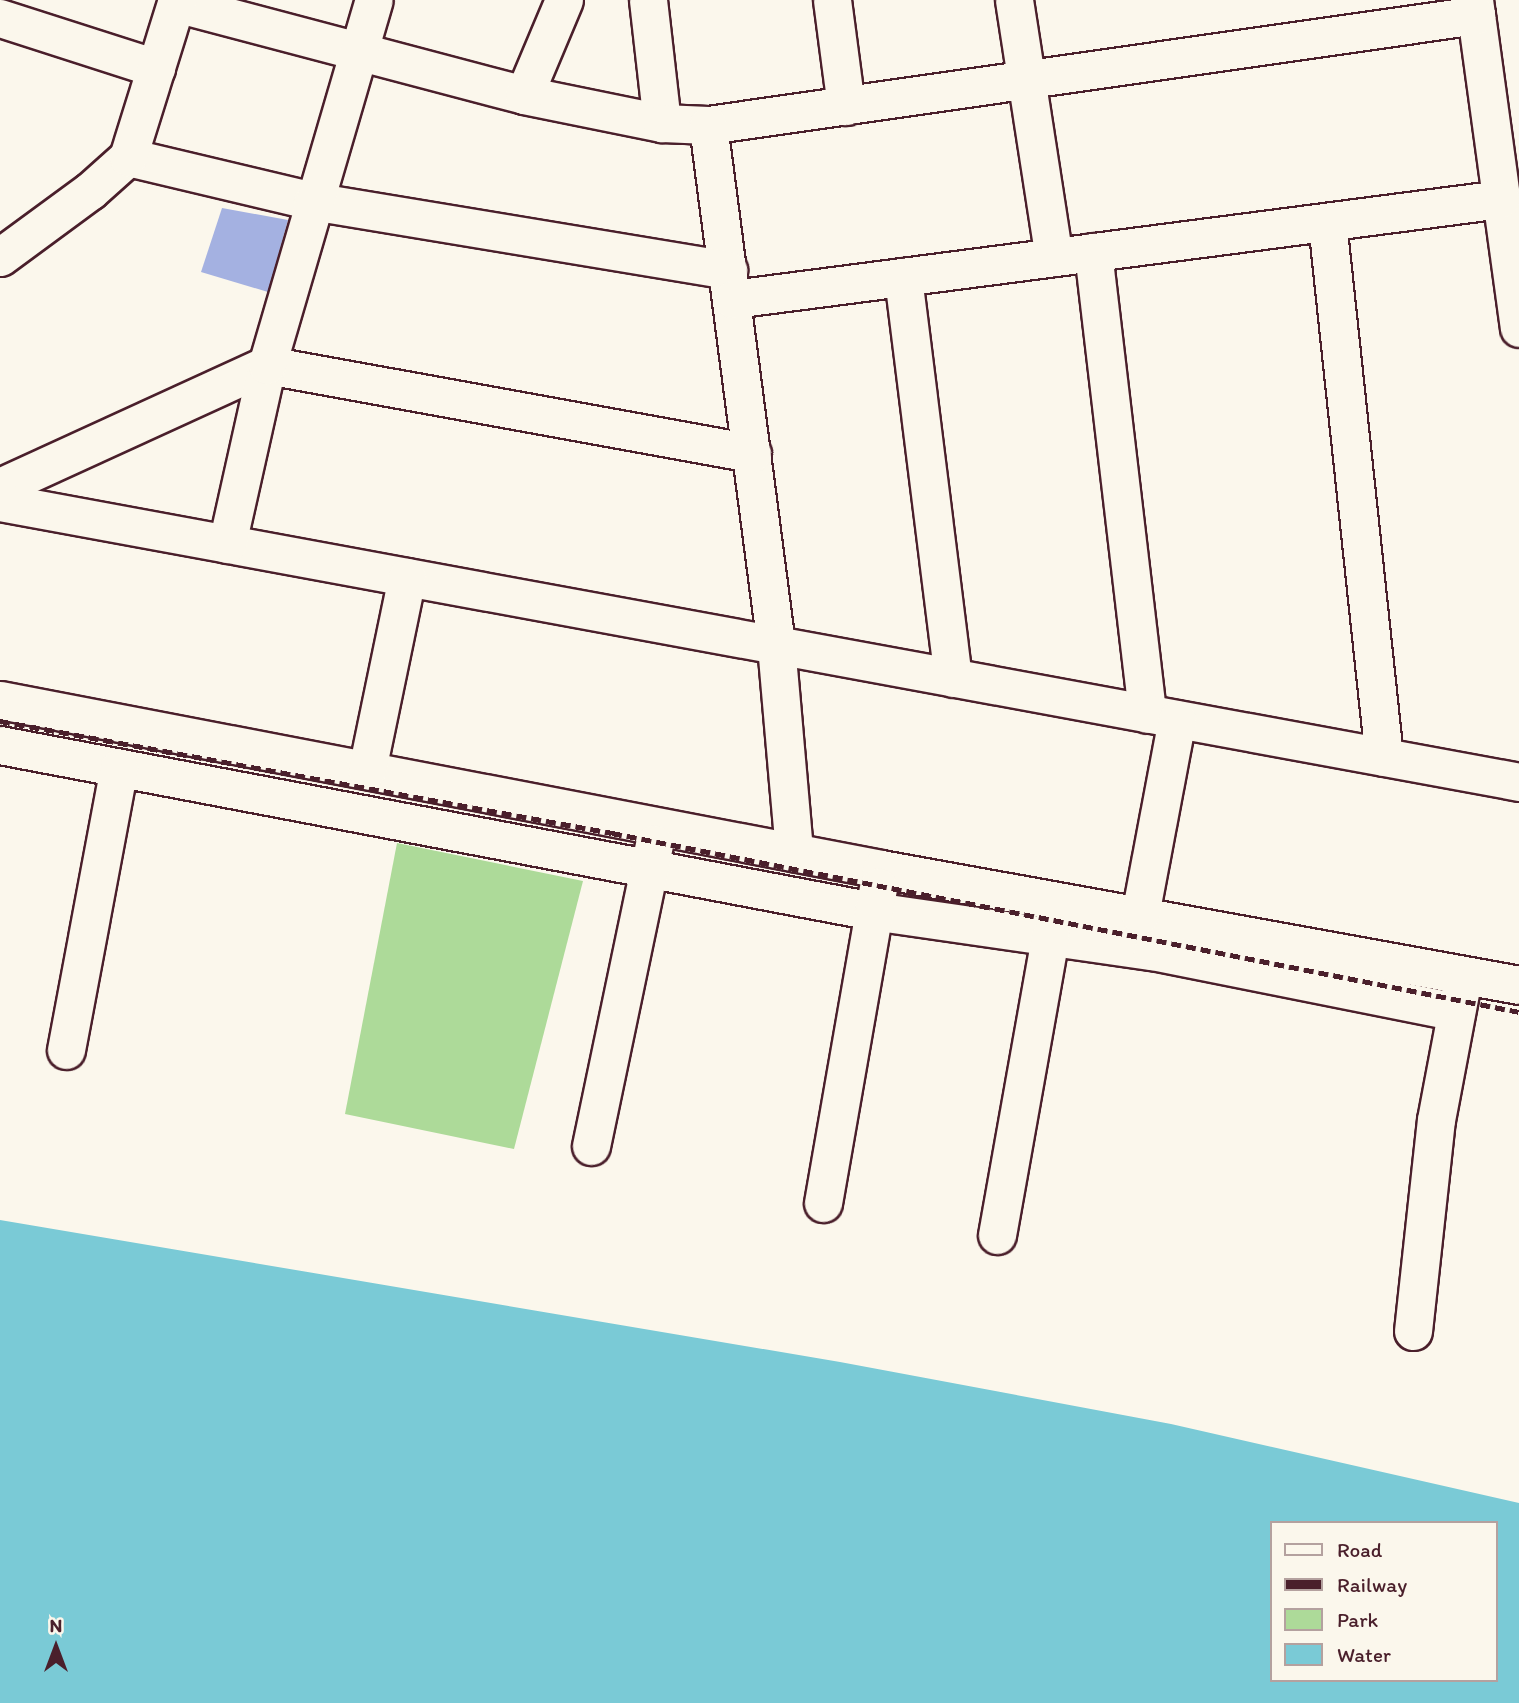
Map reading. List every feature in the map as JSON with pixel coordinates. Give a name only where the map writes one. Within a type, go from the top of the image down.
[{"type":"street","points":[[227,544],[267,365],[312,201],[374,0]]},
{"type":"street","points":[[523,95],[564,0]]},
{"type":"street","points":[[648,0],[662,123]]},
{"type":"street","points":[[832,0],[846,106]]},
{"type":"street","points":[[1014,0],[1054,257]]},
{"type":"street","points":[[0,257],[90,191],[128,157],[177,1],[523,95],[662,123],[708,125],[1026,79],[1475,8],[1519,328]]},
{"type":"street","points":[[0,18],[156,68]]},
{"type":"street","points":[[708,125],[776,645],[794,852]]},
{"type":"street","points":[[128,157],[312,201],[731,285],[903,277],[1501,199]]},
{"type":"street","points":[[1327,222],[1384,757]]},
{"type":"street","points":[[1093,252],[1162,716],[1140,915]]},
{"type":"street","points":[[903,277],[953,678]]},
{"type":"street","points":[[0,487],[267,365],[752,453]]},
{"type":"street","points":[[0,502],[1519,782]]},
{"type":"street","points":[[367,770],[407,577]]},
{"type":"street","points":[[0,700],[881,869],[1519,985]]},
{"type":"street","points":[[0,745],[873,911],[1152,951],[1456,1012]]},
{"type":"street","points":[[66,1050],[119,768]]},
{"type":"street","points":[[591,1146],[659,826]]},
{"type":"street","points":[[823,1203],[881,869]]},
{"type":"street","points":[[997,1235],[1050,936]]},
{"type":"street","points":[[1413,1331],[1436,1120],[1464,973]]},
{"type":"green space","points":[[397,843],[583,881],[514,1149],[345,1114]]},
{"type":"water","points":[[0,1220],[840,1362],[1171,1424],[1519,1503],[1519,1703],[0,1703]]},
{"type":"building","points":[[222,208],[288,220],[268,292],[201,272]]},
{"type":"railway","points":[[0,721],[612,833],[1519,1012]]}]
